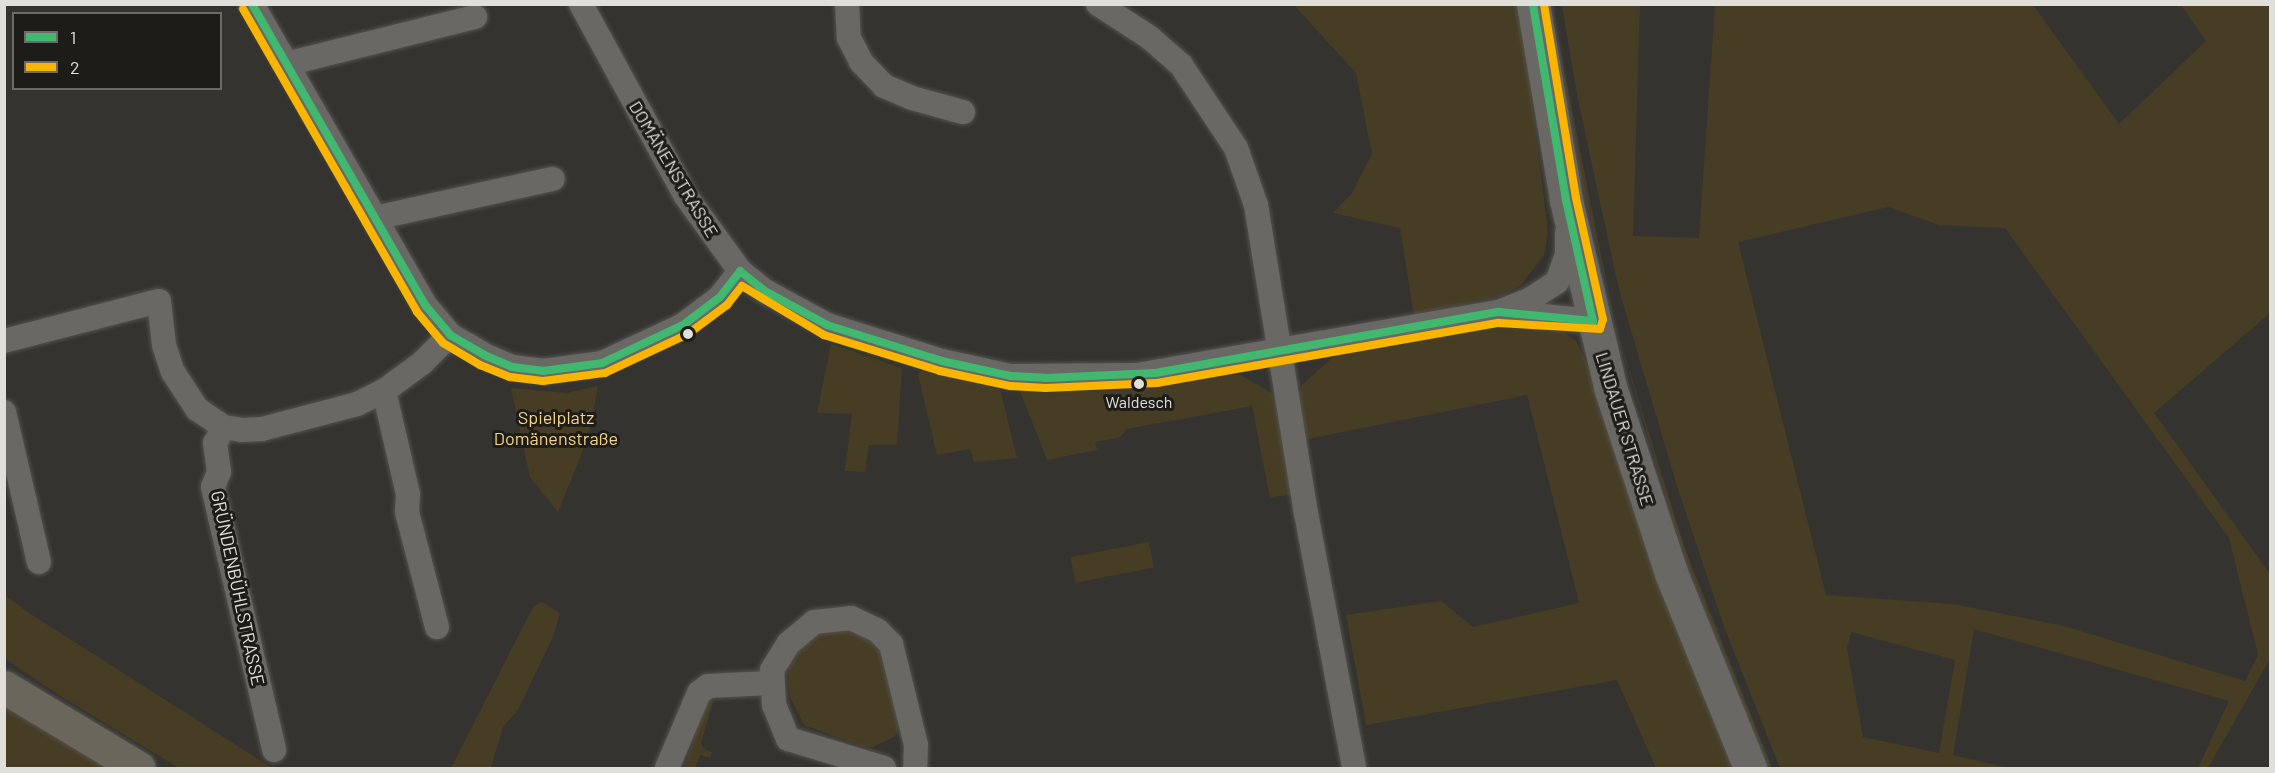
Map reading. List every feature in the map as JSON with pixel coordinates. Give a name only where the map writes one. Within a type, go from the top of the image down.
[{"type":"main road","name":"LINDAUER STRASSE","points":[[1533,4],[1568,208],[1593,321],[1631,456],[1671,573],[1750,768]]},
{"type":"main road","points":[[4,687],[139,768]]},
{"type":"street","points":[[252,4],[426,306],[450,335],[512,367],[543,371],[583,368],[602,363],[683,325],[720,297],[740,271]]},
{"type":"street","name":"DOMÄNENSTRASSE","points":[[581,4],[685,195],[740,271],[765,291],[827,325],[917,355],[1011,376],[1137,375],[1499,312],[1529,300],[1557,282],[1567,254],[1568,208]]},
{"type":"street","points":[[847,4],[849,38],[861,62],[884,86],[912,98],[963,112]]},
{"type":"street","points":[[1098,4],[1149,37],[1181,65],[1208,100],[1236,148],[1256,205],[1266,251],[1278,349],[1354,768]]},
{"type":"street","points":[[286,64],[475,17]]},
{"type":"street","points":[[375,218],[553,179]]},
{"type":"street","points":[[4,341],[159,301],[164,345],[173,372],[197,409],[224,427],[262,429],[326,415],[384,391],[422,363],[450,335]]},
{"type":"street","name":"DOMÄNENSTRASSE","points":[[1499,312],[1593,321]]},
{"type":"street","points":[[384,391],[408,494],[407,512],[437,627]]},
{"type":"street","points":[[4,412],[39,562]]},
{"type":"street","name":"GRÜNDENBÜHLSTRASSE","points":[[224,427],[215,443],[219,472],[213,488],[274,750]]},
{"type":"street","points":[[884,768],[788,739],[774,705],[770,683],[775,662],[797,633],[832,618],[866,623],[891,644],[916,745],[915,768]]},
{"type":"street","points":[[668,768],[699,693],[708,686],[770,683]]},
{"type":"green space","points":[[1294,5],[1520,5],[1548,232],[1544,255],[1521,285],[1502,296],[1414,315],[1400,228],[1333,213],[1352,193],[1372,154],[1356,73]]},
{"type":"green space","points":[[1546,5],[1551,5],[1607,285],[1575,157]]},
{"type":"green space","points":[[1562,5],[1640,5],[1633,236],[1699,238],[1715,5],[2033,5],[2119,124],[2206,41],[2181,5],[2270,5],[2270,313],[2154,413],[2270,574],[2270,659],[2208,768],[2198,768],[2229,701],[1974,629],[1953,755],[2009,768],[1780,768],[1723,624],[1677,486],[1619,290],[1578,100]],"holes":[[[1888,207],[1939,225],[2005,228],[2229,538],[2258,655],[2245,681],[2064,626],[1953,604],[1826,595],[1738,242]],[[1851,632],[1955,660],[1939,753],[1863,737],[1847,648]]]},
{"type":"green space","points":[[1608,301],[1684,546],[1772,768],[1765,768],[1689,574]]},
{"type":"green space","points":[[1537,324],[1559,329],[1576,341],[1588,366],[1638,524],[1736,768],[1656,768],[1617,680],[1366,725],[1346,615],[1441,601],[1473,627],[1579,603],[1527,395],[1303,440],[1298,400],[1302,385],[1333,357],[1352,351],[1502,325]]},
{"type":"green space","points":[[831,344],[902,368],[897,445],[869,445],[865,472],[845,471],[852,414],[817,413]]},
{"type":"green space","points":[[922,371],[1000,389],[1017,458],[974,462],[970,449],[937,455],[918,374]]},
{"type":"green space","points":[[1225,374],[1241,375],[1275,395],[1291,494],[1270,498],[1252,406],[1127,429],[1119,438],[1095,442],[1097,450],[1047,460],[1020,391],[1128,391]]},
{"type":"green space","name":"Spielplatz Domänenstraße","points":[[598,386],[588,438],[558,512],[530,477],[511,388],[567,393]]},
{"type":"green space","points":[[1149,542],[1154,568],[1075,583],[1070,557]]},
{"type":"green space","points":[[5,595],[26,611],[272,768],[179,768],[62,697],[5,659]]},
{"type":"green space","points":[[542,602],[560,613],[553,637],[518,710],[503,727],[491,768],[451,768],[533,607]]},
{"type":"green space","points":[[846,630],[865,633],[882,651],[900,729],[894,737],[873,747],[861,746],[804,725],[789,695],[788,668],[801,646],[814,636]]},
{"type":"green space","points":[[714,699],[701,743],[704,749],[712,752],[710,758],[700,755],[695,768],[684,768],[704,708]]},
{"type":"green space","points":[[4,704],[110,768],[5,768]]},
{"type":"transit line","name":"1","points":[[252,4],[426,306],[450,335],[484,355],[512,367],[543,371],[602,363],[683,325],[720,297],[740,271],[765,291],[827,325],[942,361],[1011,376],[1046,378],[1155,373],[1499,312],[1593,321],[1566,200],[1533,4]]},
{"type":"transit line","name":"2","points":[[243,9],[417,312],[443,343],[480,365],[510,377],[543,381],[605,373],[688,334],[727,305],[742,286],[824,335],[940,371],[1010,386],[1046,388],[1157,383],[1499,323],[1600,329],[1603,319],[1576,198],[1544,4]]},
{"type":"place","name":"Waldesch","points":[[1139,384]]}]
